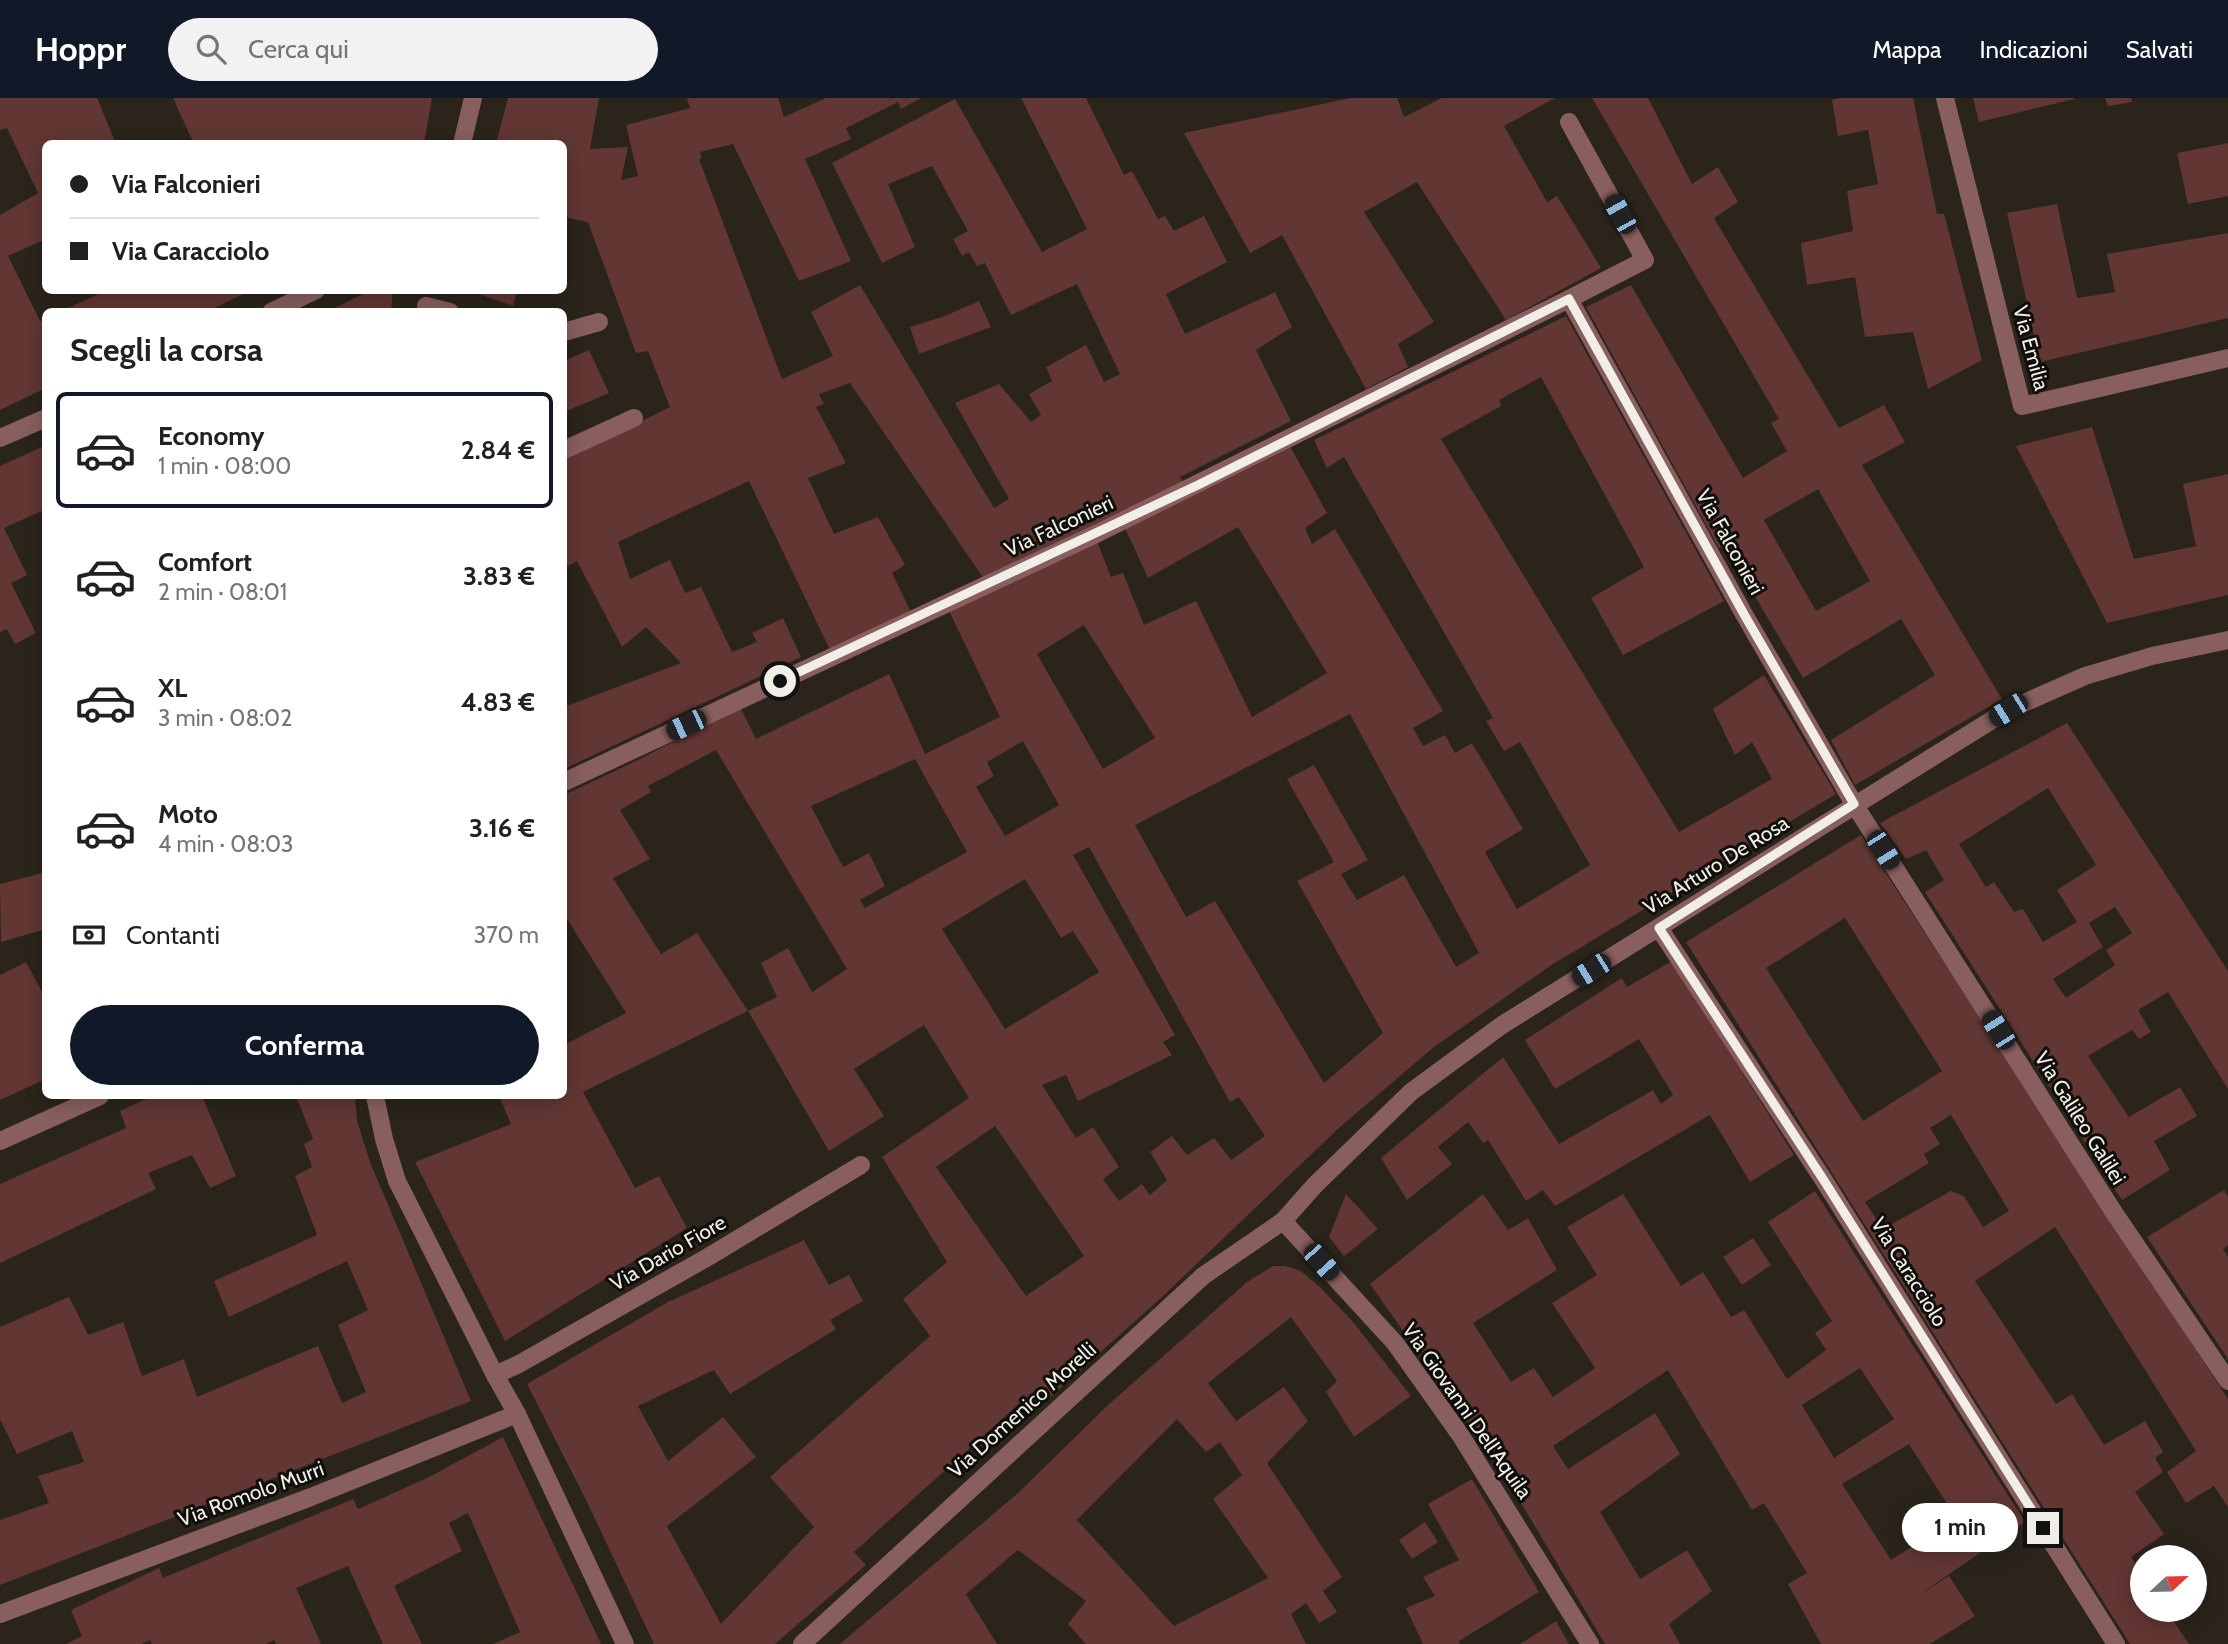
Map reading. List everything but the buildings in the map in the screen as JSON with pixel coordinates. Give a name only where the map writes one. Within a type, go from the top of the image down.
[{"type":"street","points":[[463,140],[473,98]]},
{"type":"street","name":"Via Emilia","points":[[1945,98],[2022,406],[2228,359]]},
{"type":"street","name":"Via Falconieri","points":[[567,781],[1110,527],[1646,260],[1569,122]]},
{"type":"street","points":[[279,308],[308,294]]},
{"type":"street","name":"Via Falconieri","points":[[1569,299],[1738,604],[1854,804]]},
{"type":"street","points":[[567,331],[599,322]]},
{"type":"street","points":[[567,449],[634,418]]},
{"type":"street","points":[[0,438],[42,420]]},
{"type":"street","name":"Via Arturo De Rosa","points":[[1283,1221],[1315,1185],[1411,1092],[1502,1025],[1854,804],[2008,710],[2085,676],[2152,656],[2228,640]]},
{"type":"street","name":"Via Galileo Galilei","points":[[1854,804],[2112,1211],[2228,1381]]},
{"type":"street","name":"Via Caracciolo","points":[[1659,928],[1823,1179],[2116,1644]]},
{"type":"street","points":[[0,1141],[93,1099]]},
{"type":"street","points":[[376,1099],[397,1181],[516,1414],[625,1644]]},
{"type":"street","name":"Via Dario Fiore","points":[[495,1375],[708,1257],[861,1165]]},
{"type":"street","name":"Via Domenico Morelli","points":[[802,1644],[1203,1276],[1283,1221]]},
{"type":"street","name":"Via Giovanni Dell'Aquila","points":[[1283,1221],[1395,1343],[1461,1436],[1590,1644]]},
{"type":"street","name":"Via Romolo Murri","points":[[0,1614],[311,1497],[516,1414]]},
{"type":"route","points":[[780,681],[1198,485],[1569,299],[1745,616],[1854,804],[1659,928],[1823,1179],[2043,1528]]}]
